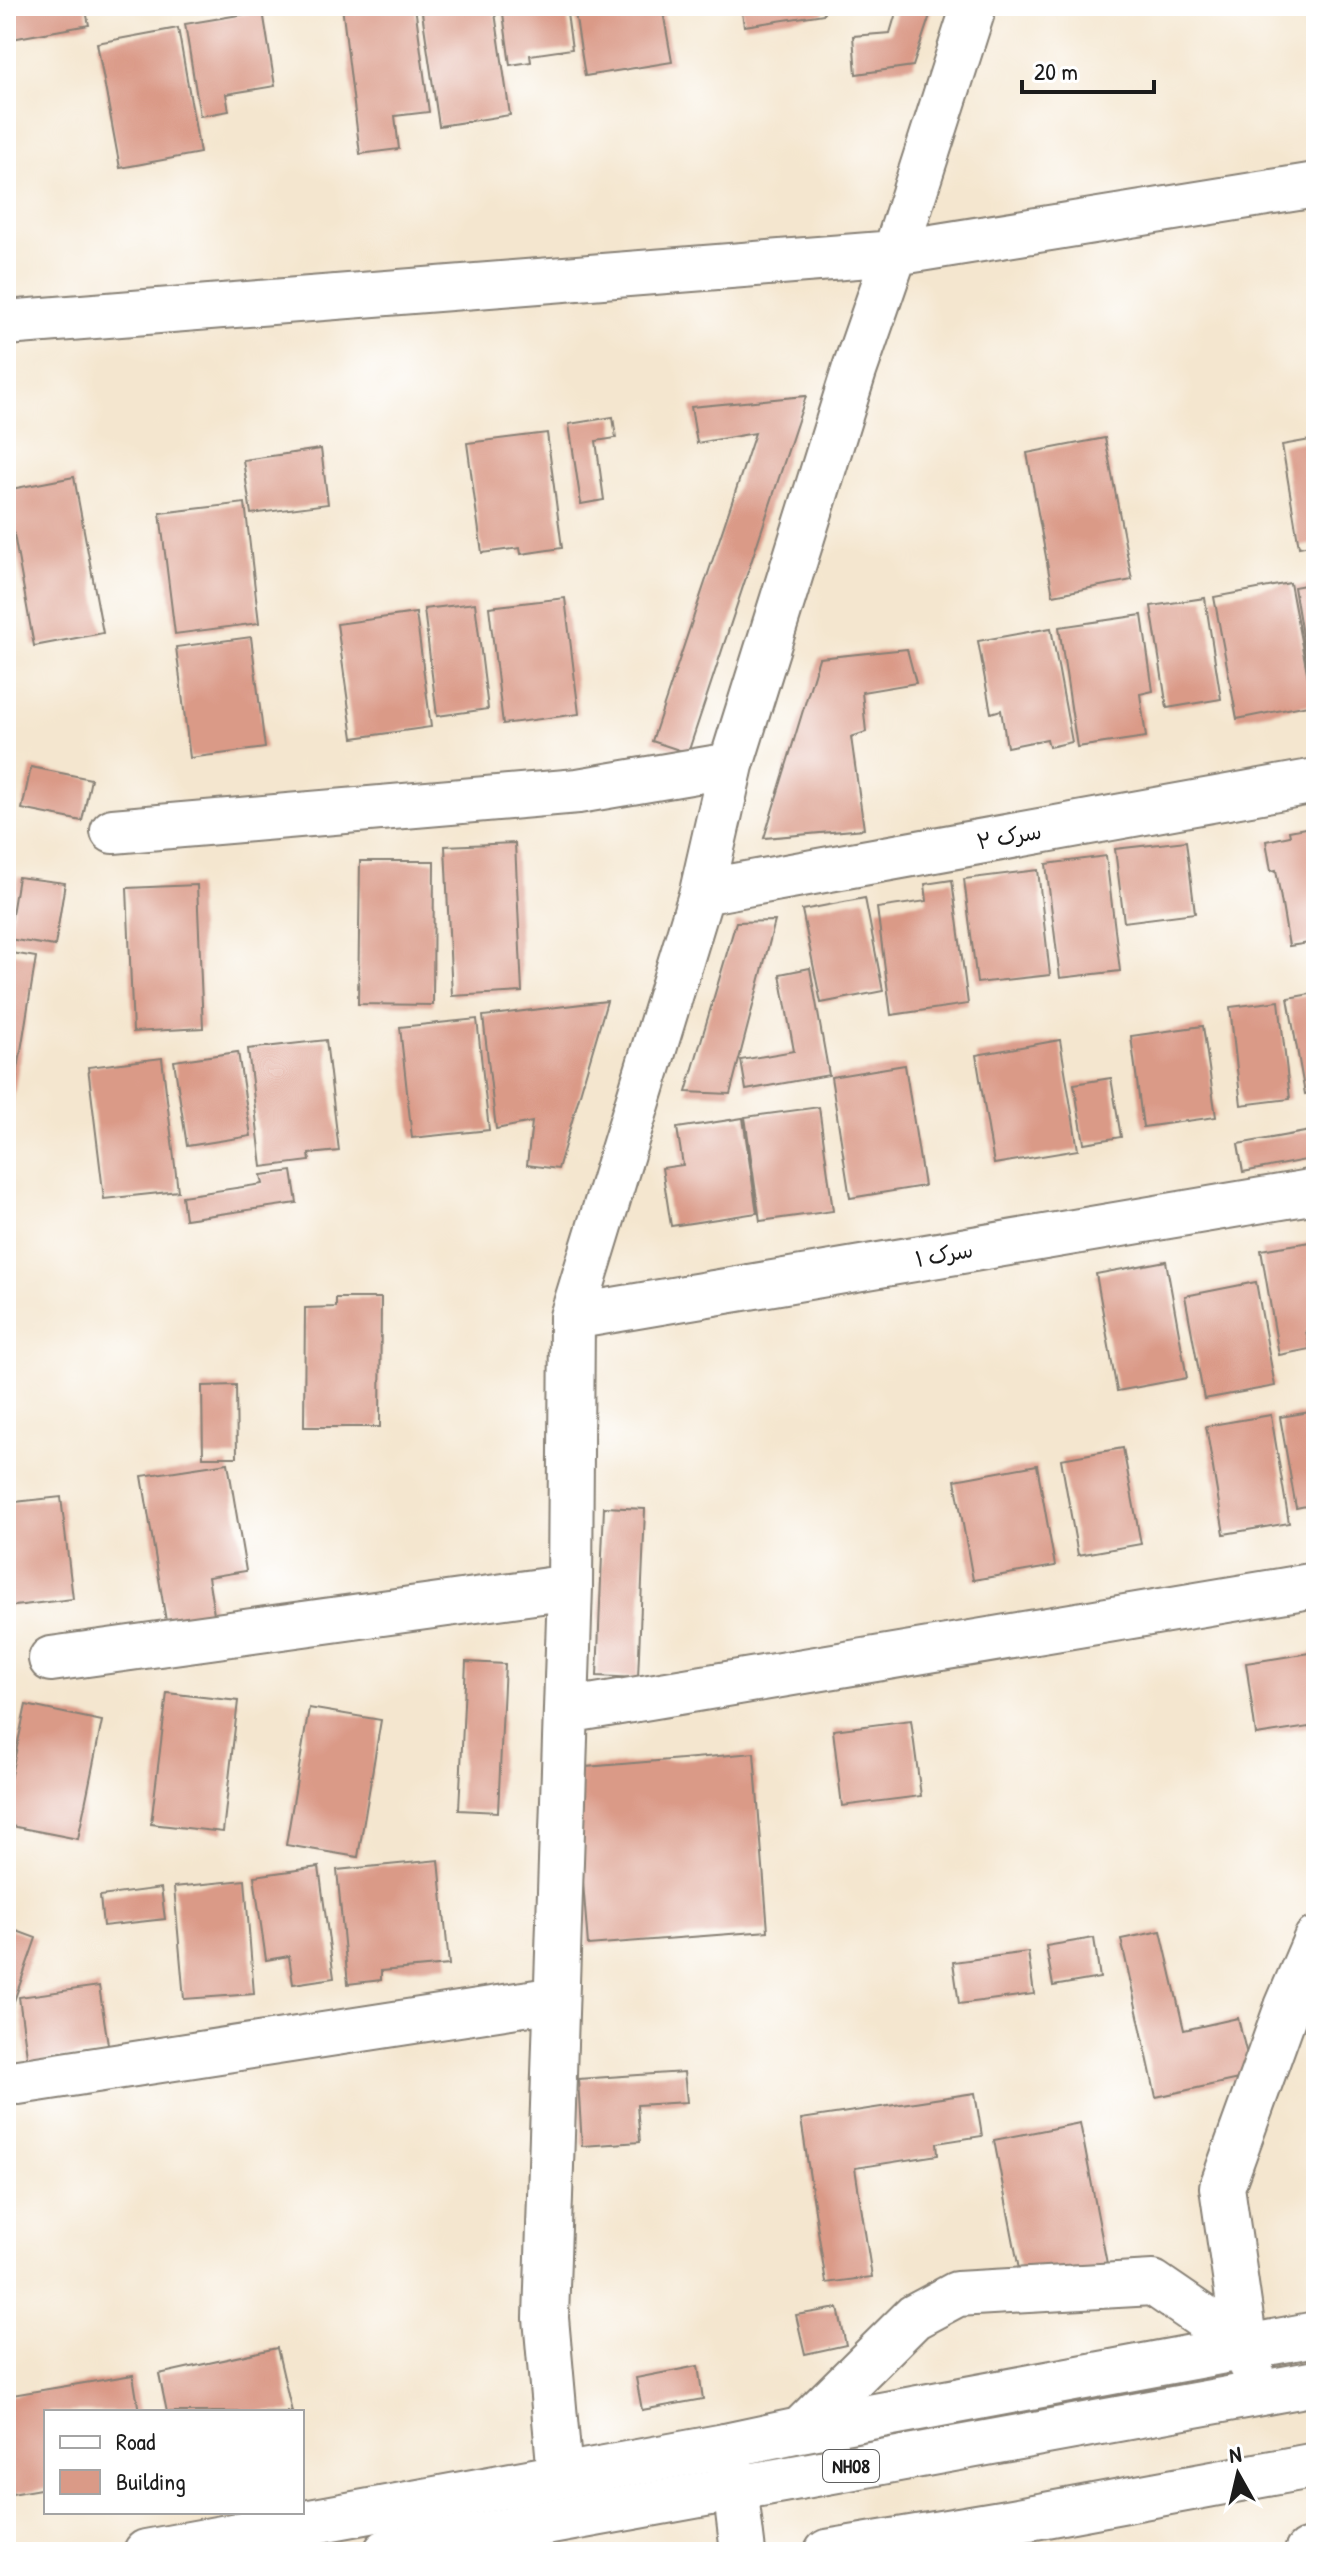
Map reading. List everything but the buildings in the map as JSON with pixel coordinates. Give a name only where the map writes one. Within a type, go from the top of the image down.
[{"type":"main road","points":[[560,2475],[546,2318],[570,1587],[572,1317],[702,892],[731,765],[854,371],[974,6]]},
{"type":"main road","points":[[6,323],[895,253],[1316,185]]},
{"type":"main road","points":[[113,831],[578,791],[731,765]]},
{"type":"main road","name":"سرک ۲","points":[[702,892],[1316,781]]},
{"type":"main road","name":"سرک ۱","points":[[572,1317],[1316,1191]]},
{"type":"main road","points":[[566,1711],[1316,1585]]},
{"type":"main road","points":[[51,1659],[570,1587]]},
{"type":"main road","points":[[1262,2393],[1245,2346],[1222,2187],[1287,2007],[1316,1939]]},
{"type":"main road","points":[[18,2082],[556,1999]]},
{"type":"main road","points":[[146,2552],[560,2475],[730,2467],[800,2430],[914,2317],[957,2294],[1153,2283],[1245,2346]]},
{"type":"main road","points":[[800,2430],[1316,2334]]},
{"type":"main road","name":"NH08","points":[[386,2552],[730,2467],[1316,2383]]},
{"type":"main road","points":[[827,2552],[1316,2465]]},
{"type":"main road","points":[[730,2467],[743,2552]]},
{"type":"main road","points":[[1307,2552],[1316,2550]]}]
